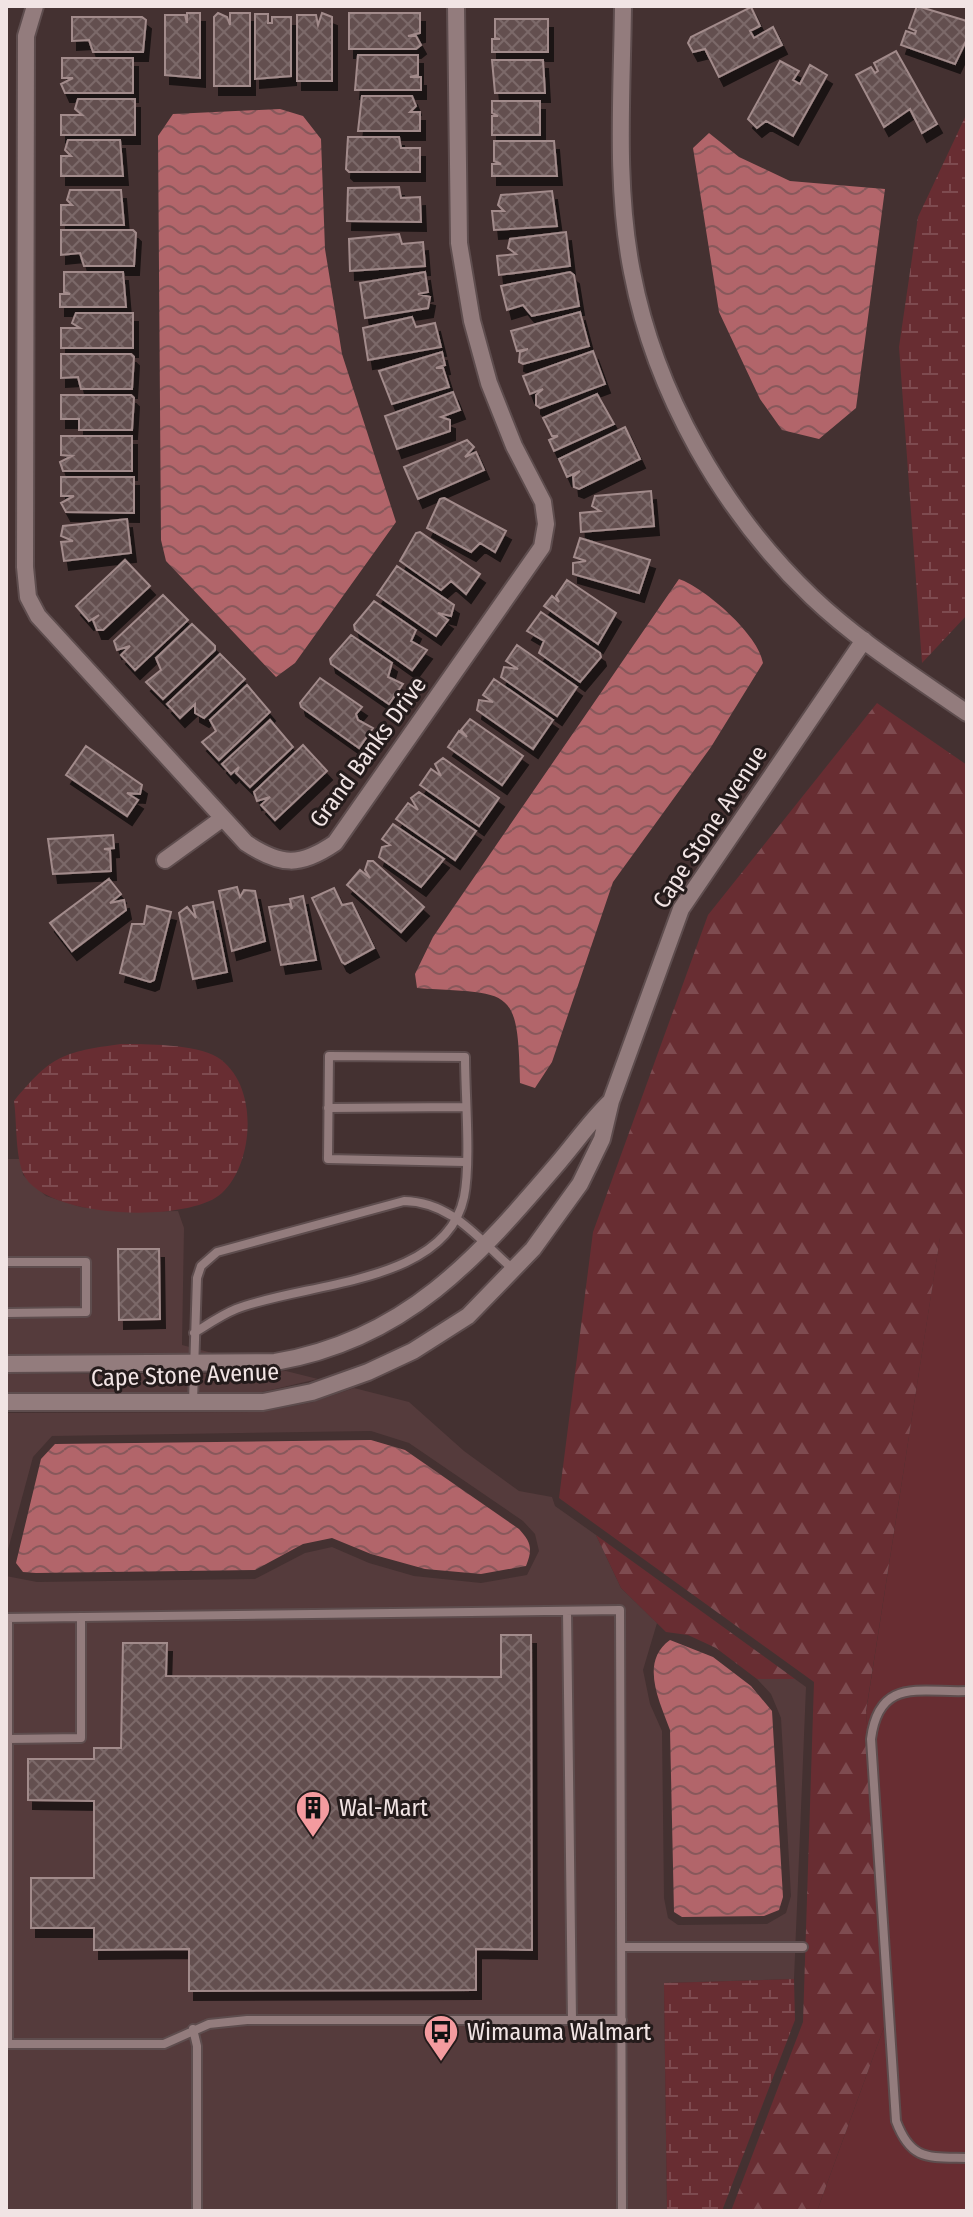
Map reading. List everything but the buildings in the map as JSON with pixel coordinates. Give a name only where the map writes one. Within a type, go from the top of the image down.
[{"type":"street","name":"Grand Banks Drive","points":[[35,6],[26,36],[25,567],[28,597],[38,616],[246,843],[268,857],[290,862],[314,858],[335,843],[542,547],[546,524],[543,502],[514,446],[489,383],[472,321],[459,243],[456,6]]},
{"type":"street","points":[[623,6],[624,204],[632,272],[648,335],[716,482],[761,543],[812,597],[864,640],[967,713]]},
{"type":"street","name":"Cape Stone Avenue","points":[[6,1402],[263,1402],[312,1392],[368,1372],[413,1351],[468,1316],[515,1270],[580,1184],[602,1139],[611,1101],[681,909],[864,640]]},
{"type":"street","points":[[165,860],[223,818]]},
{"type":"street","name":"Cape Stone Avenue","points":[[6,1364],[275,1362],[305,1357],[369,1333],[416,1308],[484,1244],[611,1101]]},
{"type":"lane","points":[[194,1333],[237,1308],[405,1265],[435,1244],[458,1220],[465,1194],[465,1162],[465,1107],[465,1057],[329,1056],[328,1159],[465,1162]]},
{"type":"lane","points":[[328,1108],[465,1107]]},
{"type":"lane","points":[[193,1402],[197,1278],[201,1266],[217,1252],[404,1201],[437,1205],[515,1270]]},
{"type":"lane","points":[[6,1262],[86,1262],[86,1312],[6,1313]]},
{"type":"lane","points":[[622,2020],[247,2020],[193,2029],[164,2044],[136,2047],[7,2044],[7,1618],[620,1610],[622,1947],[622,2020],[622,2211]]},
{"type":"lane","points":[[567,1611],[572,2020]]},
{"type":"lane","points":[[8,1739],[81,1738],[81,1617]]},
{"type":"lane","points":[[967,1691],[898,1691],[886,1701],[874,1719],[871,1739],[896,2121],[905,2144],[916,2152],[933,2157],[967,2158]]},
{"type":"lane","points":[[622,1947],[803,1947]]},
{"type":"lane","points":[[193,2029],[197,2046],[197,2211]]},
{"type":"shaded area","points":[[6,1159],[21,1159],[23,1175],[46,1196],[81,1207],[128,1212],[178,1211],[184,1228],[182,1345],[216,1354],[6,1354]]},
{"type":"shaded area","points":[[286,1371],[318,1379],[262,1392],[6,1392],[6,1374]]},
{"type":"shaded area","points":[[354,1388],[409,1402],[464,1451],[519,1491],[552,1497],[555,1506],[596,1535],[621,1588],[657,1623],[643,1670],[650,1704],[662,1731],[664,1898],[668,1918],[678,1925],[767,1924],[786,1913],[791,1896],[781,1718],[771,1694],[757,1679],[795,1679],[806,1687],[794,1979],[664,1983],[667,2211],[6,2211],[6,1576],[37,1582],[255,1579],[305,1553],[332,1547],[369,1563],[414,1576],[481,1583],[527,1575],[539,1551],[535,1534],[523,1521],[409,1443],[371,1431],[52,1436],[33,1457],[6,1557],[6,1413],[263,1412],[313,1402]]},
{"type":"green space","points":[[967,113],[967,615],[922,663],[899,347],[918,217]]},
{"type":"green space","points":[[877,703],[967,765],[967,1237],[940,1238],[866,1711],[887,2019],[817,2211],[731,2211],[803,2022],[814,1682],[559,1498],[593,1232],[708,915]]},
{"type":"green space","points":[[121,1044],[197,1049],[217,1057],[231,1069],[246,1103],[248,1123],[241,1162],[222,1193],[205,1203],[180,1209],[117,1212],[57,1200],[36,1188],[23,1173],[17,1147],[14,1101],[39,1074],[60,1058]]},
{"type":"green space","points":[[940,1237],[967,1237],[967,2211],[817,2211],[887,2019],[866,1712]]},
{"type":"green space","points":[[596,1535],[795,1679],[757,1679],[716,1648],[688,1635],[666,1632],[621,1588]]},
{"type":"green space","points":[[794,1979],[795,2020],[722,2211],[667,2211],[664,1983]]},
{"type":"water","points":[[280,109],[303,116],[321,139],[325,249],[342,354],[396,522],[295,663],[276,677],[166,561],[161,540],[158,136],[173,114]]},
{"type":"water","points":[[709,133],[739,157],[790,181],[885,189],[856,408],[819,439],[782,430],[760,399],[719,312],[693,148]]},
{"type":"water","points":[[679,579],[703,592],[742,626],[763,663],[711,747],[613,882],[552,1062],[535,1088],[520,1083],[516,1027],[511,1011],[503,1001],[472,992],[417,988],[415,974],[433,937]]},
{"type":"water","points":[[371,1440],[405,1450],[519,1529],[530,1546],[526,1566],[481,1574],[425,1569],[371,1554],[332,1538],[303,1544],[255,1570],[36,1573],[23,1572],[16,1563],[41,1459],[55,1444]]},
{"type":"water","points":[[670,1640],[713,1657],[751,1686],[772,1711],[783,1897],[779,1910],[764,1916],[682,1917],[674,1912],[670,1730],[657,1695],[654,1671],[661,1649]]},
{"type":"place","name":"Wal-Mart","points":[[313,1839]]},
{"type":"place","name":"Wimauma Walmart","points":[[441,2063]]}]
